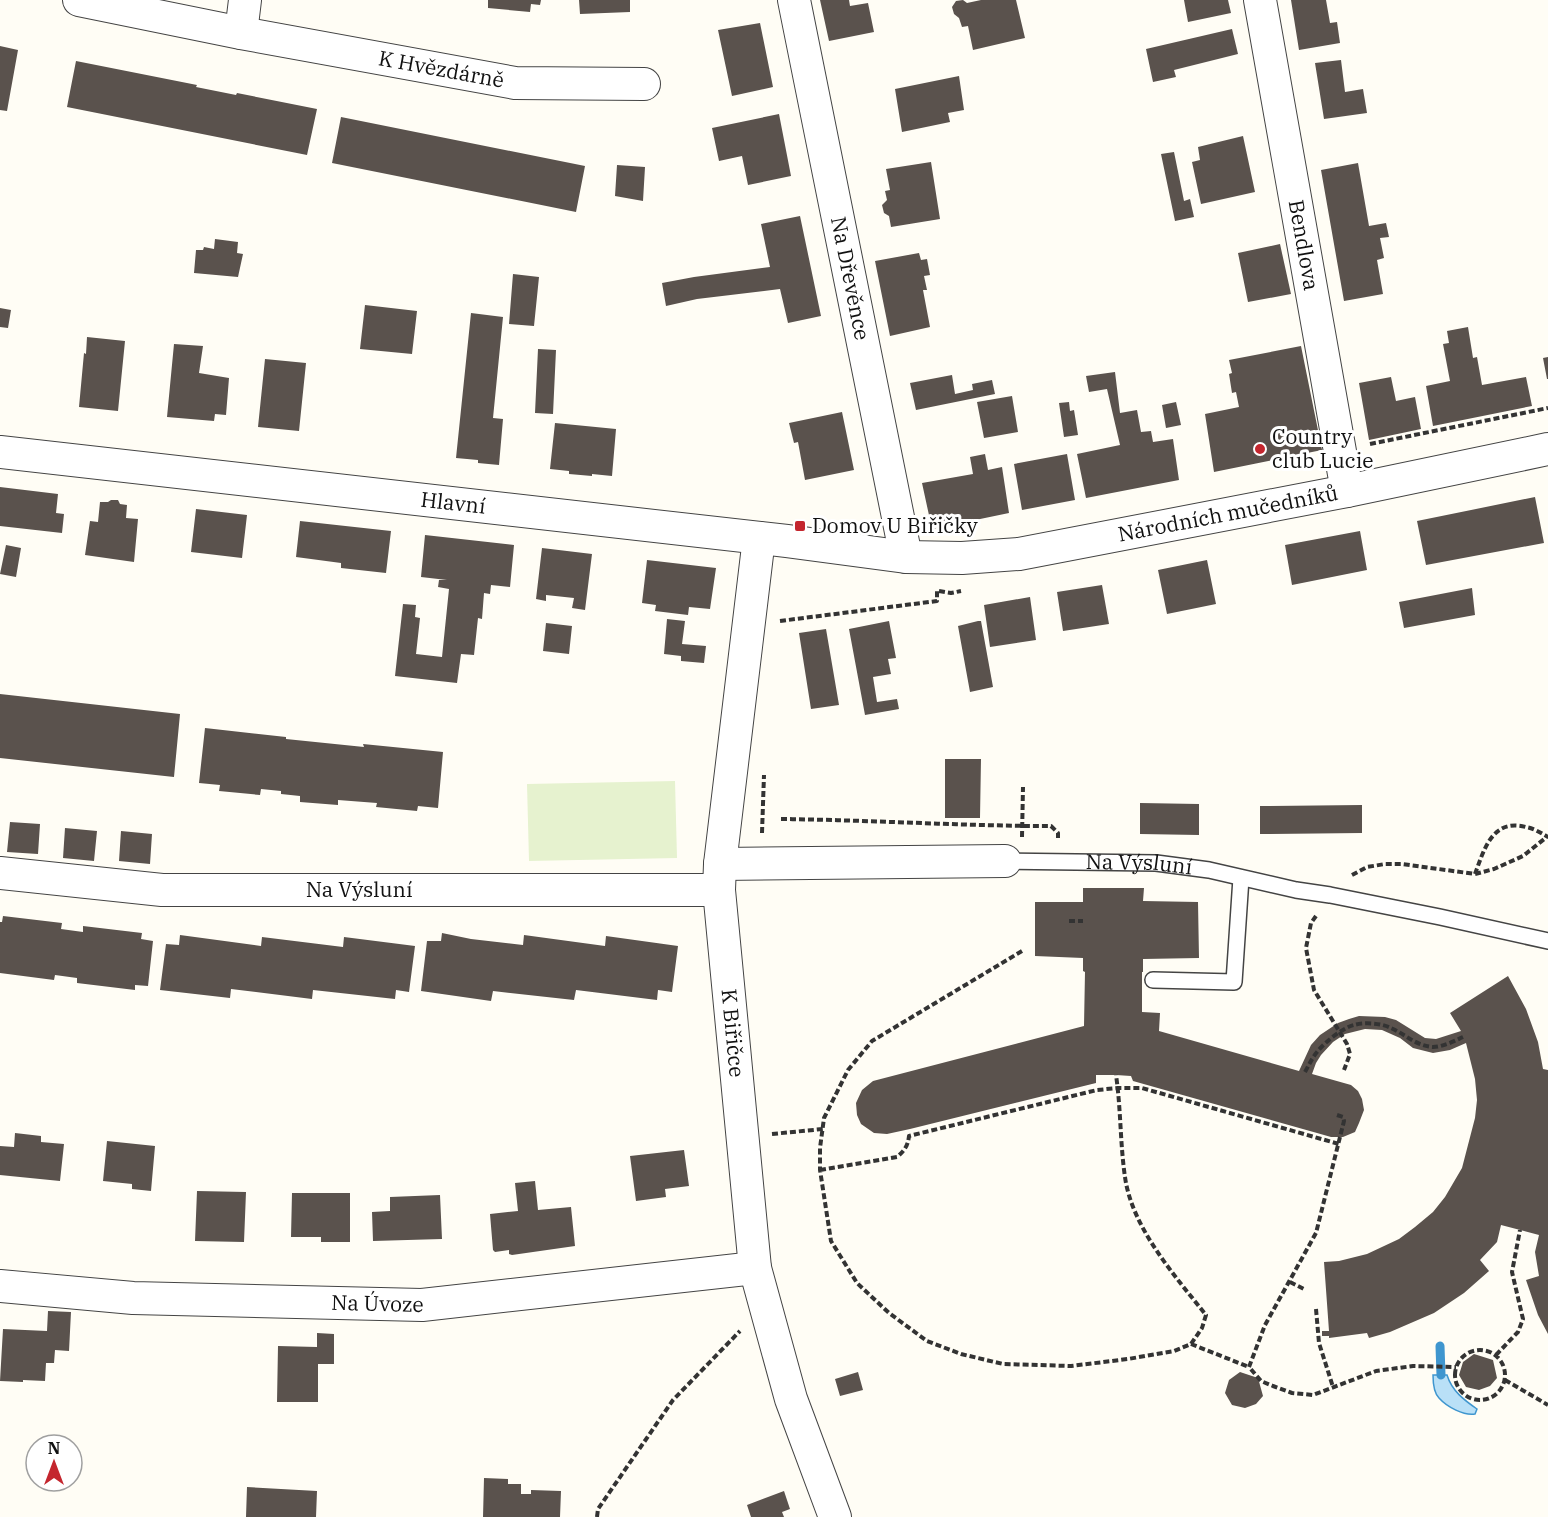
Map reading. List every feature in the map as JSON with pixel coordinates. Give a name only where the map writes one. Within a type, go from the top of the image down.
[{"type":"street","name":"K Hvězdárně","points":[[80,0],[241,33],[515,83],[644,84]]},
{"type":"street","points":[[241,33],[245,0]]},
{"type":"street","name":"Na Dřevěnce","points":[[794,0],[906,557]]},
{"type":"street","name":"Bendlova","points":[[1260,0],[1347,491]]},
{"type":"street","name":"Národních mučedníků","points":[[906,557],[963,558],[1019,554],[1347,491],[1548,449]]},
{"type":"street","name":"Hlavní","points":[[0,453],[759,538],[906,557]]},
{"type":"street","name":"K Biřičce","points":[[759,538],[720,877],[755,1268],[791,1399],[835,1517]]},
{"type":"street","name":"Na Výsluní","points":[[0,873],[162,890],[720,877],[1013,862]]},
{"type":"street","name":"Na Úvoze","points":[[0,1286],[133,1298],[422,1305],[755,1268]]},
{"type":"lane","name":"Na Výsluní","points":[[1013,862],[1156,863],[1209,870],[1548,941]]},
{"type":"lane","points":[[1153,980],[1234,982],[1241,878]]},
{"type":"path","points":[[1340,450],[1548,408]]},
{"type":"path","points":[[778,621],[937,601]]},
{"type":"path","points":[[1013,862],[1022,826],[1023,787]]},
{"type":"path","points":[[781,819],[1051,826],[1058,833],[1060,862]]},
{"type":"path","points":[[1344,1070],[1350,1054],[1347,1044],[1314,990],[1306,948],[1311,923],[1344,879],[1367,867],[1402,864],[1475,874],[1494,869],[1522,856],[1548,837],[1526,826],[1504,828],[1490,839],[1475,874]]},
{"type":"path","points":[[1069,921],[1083,921]]},
{"type":"path","points":[[1022,951],[872,1041],[848,1070],[824,1118],[820,1170],[831,1241],[857,1283],[889,1313],[927,1341],[961,1354],[1003,1364],[1071,1366],[1174,1351],[1191,1344],[1202,1328],[1206,1314],[1161,1258],[1132,1205],[1125,1178],[1116,1075]]},
{"type":"path","points":[[1305,1072],[1315,1054],[1324,1044],[1338,1033],[1354,1025],[1374,1024],[1389,1027],[1420,1045],[1434,1047],[1463,1037]]},
{"type":"path","points":[[820,1170],[897,1157],[905,1150],[909,1143],[909,1136],[1096,1090],[1118,1088],[1142,1088],[1339,1144]]},
{"type":"path","points":[[1249,1367],[1265,1325],[1316,1233],[1344,1119],[1337,1115]]},
{"type":"path","points":[[742,1138],[823,1128]]},
{"type":"path","points":[[1496,1355],[1518,1332],[1523,1319],[1512,1272],[1520,1230]]},
{"type":"path","points":[[1290,1282],[1306,1290]]},
{"type":"path","points":[[597,1517],[598,1509],[673,1400],[765,1305]]},
{"type":"path","points":[[1316,1309],[1319,1343],[1333,1387]]},
{"type":"path","points":[[1191,1344],[1249,1367],[1261,1381],[1292,1393],[1313,1395],[1376,1371],[1413,1366],[1454,1367]]},
{"type":"path","points":[[1483,1349],[1492,1352],[1503,1363],[1505,1380],[1497,1394],[1482,1400],[1474,1399],[1460,1391],[1456,1383],[1454,1367],[1467,1353],[1483,1349]]},
{"type":"path","points":[[1505,1380],[1548,1405]]},
{"type":"green space","points":[[675,781],[677,858],[529,861],[527,784]]},
{"type":"water","points":[[1433,1375],[1447,1375],[1455,1390],[1477,1409],[1475,1414],[1461,1412],[1442,1401],[1437,1396]]},
{"type":"building","points":[[488,0],[541,0],[540,5],[531,4],[530,12],[488,8]]},
{"type":"building","points":[[579,0],[630,0],[630,12],[580,14]]},
{"type":"building","points":[[820,0],[849,0],[850,6],[868,3],[874,32],[829,41]]},
{"type":"building","points":[[963,0],[967,3],[981,0],[1016,0],[1025,38],[973,50],[968,26],[962,27],[952,7],[956,1]]},
{"type":"building","points":[[1184,0],[1228,0],[1231,13],[1188,22]]},
{"type":"building","points":[[1291,0],[1326,0],[1330,23],[1337,22],[1340,43],[1299,50]]},
{"type":"building","points":[[760,23],[773,87],[732,96],[718,30]]},
{"type":"building","points":[[1232,29],[1238,54],[1174,70],[1176,77],[1153,82],[1146,49]]},
{"type":"building","points":[[0,46],[18,50],[7,111],[0,110]]},
{"type":"building","points":[[1341,60],[1345,92],[1363,89],[1367,113],[1324,119],[1315,63]]},
{"type":"building","points":[[76,61],[236,95],[237,93],[317,109],[307,155],[67,107]]},
{"type":"building","points":[[959,76],[964,110],[948,113],[950,122],[902,132],[895,89]]},
{"type":"building","points":[[779,114],[791,176],[748,185],[742,156],[719,161],[712,128]]},
{"type":"building","points":[[341,117],[585,166],[576,212],[332,163]]},
{"type":"building","points":[[1243,136],[1255,192],[1201,204],[1192,162],[1200,160],[1198,147]]},
{"type":"building","points":[[1174,152],[1184,201],[1190,199],[1194,217],[1175,221],[1161,154]]},
{"type":"building","points":[[931,162],[940,219],[891,227],[889,216],[884,213],[882,205],[887,200],[885,191],[890,190],[886,169]]},
{"type":"building","points":[[1358,163],[1369,226],[1386,223],[1389,237],[1380,238],[1384,258],[1377,260],[1383,294],[1344,301],[1321,170]]},
{"type":"building","points":[[617,165],[645,167],[643,201],[615,196]]},
{"type":"building","points":[[800,216],[821,316],[788,323],[780,289],[697,299],[666,306],[662,283],[770,267],[761,224]]},
{"type":"building","points":[[215,239],[238,242],[237,253],[243,254],[238,277],[194,273],[196,250],[203,250],[204,247],[214,249]]},
{"type":"building","points":[[1280,244],[1291,294],[1248,302],[1238,253]]},
{"type":"building","points":[[919,253],[921,260],[927,259],[930,275],[924,276],[927,290],[923,290],[930,327],[890,336],[875,261]]},
{"type":"building","points":[[513,274],[539,277],[534,326],[509,324]]},
{"type":"building","points":[[365,305],[417,311],[412,354],[360,349]]},
{"type":"building","points":[[0,308],[11,310],[8,328],[0,327]]},
{"type":"building","points":[[471,313],[503,317],[493,418],[503,419],[499,465],[456,458]]},
{"type":"building","points":[[1468,327],[1473,358],[1477,357],[1482,385],[1526,377],[1532,406],[1433,426],[1426,386],[1450,381],[1443,344],[1449,343],[1447,331]]},
{"type":"building","points":[[87,337],[125,341],[118,411],[79,407]]},
{"type":"building","points":[[174,344],[203,346],[199,373],[229,378],[226,415],[215,414],[214,421],[167,417]]},
{"type":"building","points":[[1301,346],[1322,450],[1214,472],[1205,414],[1239,407],[1236,392],[1232,393],[1229,374],[1232,373],[1229,360]]},
{"type":"building","points":[[538,349],[556,350],[553,414],[535,413]]},
{"type":"building","points":[[1548,357],[1548,379],[1547,379],[1543,358]]},
{"type":"building","points":[[265,359],[306,363],[299,431],[258,427]]},
{"type":"building","points":[[1115,372],[1120,413],[1137,410],[1141,432],[1151,431],[1153,442],[1173,439],[1179,480],[1086,498],[1077,454],[1120,445],[1107,389],[1089,392],[1086,376]]},
{"type":"building","points":[[952,375],[955,394],[973,390],[972,384],[992,380],[995,394],[916,410],[910,383]]},
{"type":"building","points":[[1391,377],[1396,401],[1415,397],[1421,429],[1369,440],[1359,383]]},
{"type":"building","points":[[1012,396],[1018,432],[984,438],[977,402]]},
{"type":"building","points":[[1069,402],[1070,411],[1074,410],[1078,435],[1064,437],[1059,403]]},
{"type":"building","points":[[1176,402],[1181,425],[1166,428],[1162,405]]},
{"type":"building","points":[[842,412],[854,470],[805,480],[798,442],[794,443],[789,423]]},
{"type":"building","points":[[555,423],[616,429],[612,476],[569,474],[569,471],[550,469]]},
{"type":"building","points":[[985,454],[988,470],[1002,467],[1009,513],[932,529],[922,483],[973,474],[970,457]]},
{"type":"building","points":[[1067,454],[1075,500],[1022,510],[1014,464]]},
{"type":"building","points":[[0,487],[58,494],[56,513],[64,514],[62,533],[0,526]]},
{"type":"building","points":[[1535,497],[1544,543],[1426,565],[1417,521]]},
{"type":"building","points":[[118,500],[120,504],[127,505],[126,518],[138,519],[134,562],[85,555],[90,521],[98,522],[100,502]]},
{"type":"building","points":[[196,509],[247,515],[242,558],[191,552]]},
{"type":"building","points":[[300,521],[391,531],[386,573],[341,568],[341,563],[296,557]]},
{"type":"building","points":[[1360,531],[1367,570],[1292,585],[1285,545]]},
{"type":"building","points":[[425,535],[514,545],[510,587],[491,585],[490,594],[484,593],[482,619],[478,618],[474,655],[461,654],[457,683],[395,676],[403,604],[416,605],[415,617],[420,618],[416,654],[442,657],[449,589],[438,587],[439,580],[447,580],[421,577]]},
{"type":"building","points":[[6,545],[21,548],[16,577],[0,574]]},
{"type":"building","points":[[542,548],[592,554],[585,610],[572,608],[574,598],[546,595],[546,601],[536,599]]},
{"type":"building","points":[[647,560],[716,568],[710,609],[689,607],[688,615],[655,611],[656,605],[642,603]]},
{"type":"building","points":[[1207,560],[1216,604],[1167,614],[1158,570]]},
{"type":"building","points":[[1102,585],[1109,624],[1063,631],[1057,592]]},
{"type":"building","points":[[1472,588],[1475,615],[1404,628],[1399,602]]},
{"type":"building","points":[[1030,597],[1036,640],[990,647],[984,605]]},
{"type":"building","points":[[667,619],[685,621],[682,644],[706,646],[704,663],[681,661],[681,656],[664,654]]},
{"type":"building","points":[[889,621],[896,658],[888,659],[891,674],[873,677],[877,702],[897,699],[899,709],[865,715],[849,629]]},
{"type":"building","points":[[981,621],[993,687],[970,692],[958,626]]},
{"type":"building","points":[[546,623],[572,626],[569,654],[543,651]]},
{"type":"building","points":[[826,629],[839,705],[811,709],[799,633]]},
{"type":"building","points":[[0,694],[180,714],[174,777],[0,758]]},
{"type":"building","points":[[205,728],[364,747],[363,744],[443,752],[438,808],[418,806],[417,811],[376,807],[377,803],[338,800],[338,805],[300,802],[300,796],[261,789],[260,795],[219,791],[220,785],[199,783]]},
{"type":"building","points":[[945,759],[981,759],[980,818],[945,818]]},
{"type":"building","points":[[1140,803],[1199,804],[1199,835],[1140,834]]},
{"type":"building","points":[[1362,805],[1362,833],[1260,834],[1260,806]]},
{"type":"building","points":[[10,822],[40,824],[38,854],[7,852]]},
{"type":"building","points":[[65,828],[97,831],[94,861],[63,858]]},
{"type":"building","points":[[121,831],[152,834],[150,864],[119,861]]},
{"type":"building","points":[[1083,888],[1144,888],[1143,901],[1198,902],[1199,958],[1143,959],[1142,1012],[1160,1013],[1159,1031],[1299,1071],[1311,1045],[1320,1035],[1338,1023],[1359,1016],[1385,1017],[1396,1020],[1425,1038],[1436,1039],[1461,1031],[1450,1013],[1508,976],[1526,1009],[1538,1042],[1543,1069],[1548,1070],[1548,1334],[1538,1315],[1526,1280],[1539,1276],[1535,1252],[1539,1235],[1501,1225],[1497,1242],[1480,1260],[1489,1271],[1464,1293],[1434,1313],[1390,1332],[1369,1338],[1367,1333],[1329,1338],[1329,1336],[1322,1336],[1322,1331],[1329,1331],[1324,1262],[1367,1254],[1399,1239],[1433,1212],[1462,1168],[1475,1118],[1477,1100],[1475,1079],[1466,1043],[1450,1050],[1433,1053],[1413,1048],[1400,1038],[1382,1030],[1365,1029],[1345,1034],[1333,1042],[1321,1055],[1312,1074],[1351,1085],[1362,1099],[1364,1110],[1355,1132],[1343,1137],[1331,1137],[1133,1081],[1131,1076],[1116,1075],[1096,1075],[1096,1083],[887,1134],[874,1133],[861,1124],[857,1115],[856,1103],[862,1090],[873,1081],[1084,1026],[1083,958],[1035,956],[1035,902],[1083,902]]},
{"type":"building","points":[[3,916],[62,923],[61,929],[83,932],[83,926],[142,933],[141,939],[153,941],[148,986],[135,985],[135,990],[77,983],[77,978],[55,975],[54,980],[0,973],[0,922]]},
{"type":"building","points":[[442,933],[523,945],[524,935],[605,946],[606,936],[678,946],[672,992],[658,990],[657,1000],[576,990],[574,1000],[493,991],[491,1001],[421,991],[427,941],[441,941]]},
{"type":"building","points":[[180,935],[261,946],[262,937],[343,947],[344,937],[415,946],[409,992],[396,990],[395,999],[313,990],[312,999],[231,989],[230,998],[160,990],[166,944],[179,945]]},
{"type":"building","points":[[15,1133],[41,1136],[41,1142],[64,1144],[60,1181],[0,1175],[0,1146],[14,1147]]},
{"type":"building","points":[[107,1141],[155,1146],[151,1191],[132,1189],[132,1184],[103,1181]]},
{"type":"building","points":[[684,1150],[689,1186],[665,1189],[666,1197],[636,1201],[630,1156]]},
{"type":"building","points":[[535,1181],[538,1210],[571,1207],[575,1246],[512,1255],[509,1254],[509,1250],[495,1252],[490,1214],[518,1211],[515,1183]]},
{"type":"building","points":[[197,1191],[246,1192],[244,1242],[195,1241]]},
{"type":"building","points":[[292,1193],[350,1193],[350,1242],[321,1242],[321,1237],[291,1237]]},
{"type":"building","points":[[440,1195],[442,1239],[373,1241],[372,1212],[390,1211],[390,1197]]},
{"type":"building","points":[[48,1311],[71,1312],[69,1351],[55,1350],[54,1363],[46,1363],[45,1381],[0,1381],[3,1329],[47,1331]]},
{"type":"building","points":[[317,1333],[334,1334],[334,1364],[318,1364],[318,1402],[277,1402],[278,1346],[317,1347]]},
{"type":"building","points":[[1474,1354],[1493,1360],[1497,1378],[1490,1386],[1479,1390],[1466,1387],[1459,1375],[1463,1362]]},
{"type":"building","points":[[858,1372],[863,1390],[840,1396],[835,1379]]},
{"type":"building","points":[[1240,1372],[1258,1378],[1263,1396],[1256,1404],[1245,1408],[1232,1405],[1225,1393],[1229,1380]]},
{"type":"building","points":[[484,1478],[508,1479],[508,1484],[521,1484],[521,1494],[531,1494],[531,1490],[561,1491],[560,1517],[483,1517]]},
{"type":"building","points":[[247,1487],[317,1491],[316,1517],[246,1517]]},
{"type":"building","points":[[784,1491],[790,1509],[782,1512],[784,1517],[751,1517],[747,1505]]},
{"type":"waterway","points":[[1440,1346],[1441,1375]]},
{"type":"place","name":"Country club Lucie","points":[[1260,449]]},
{"type":"place","name":"Domov U Biřičky","points":[[800,526]]}]
